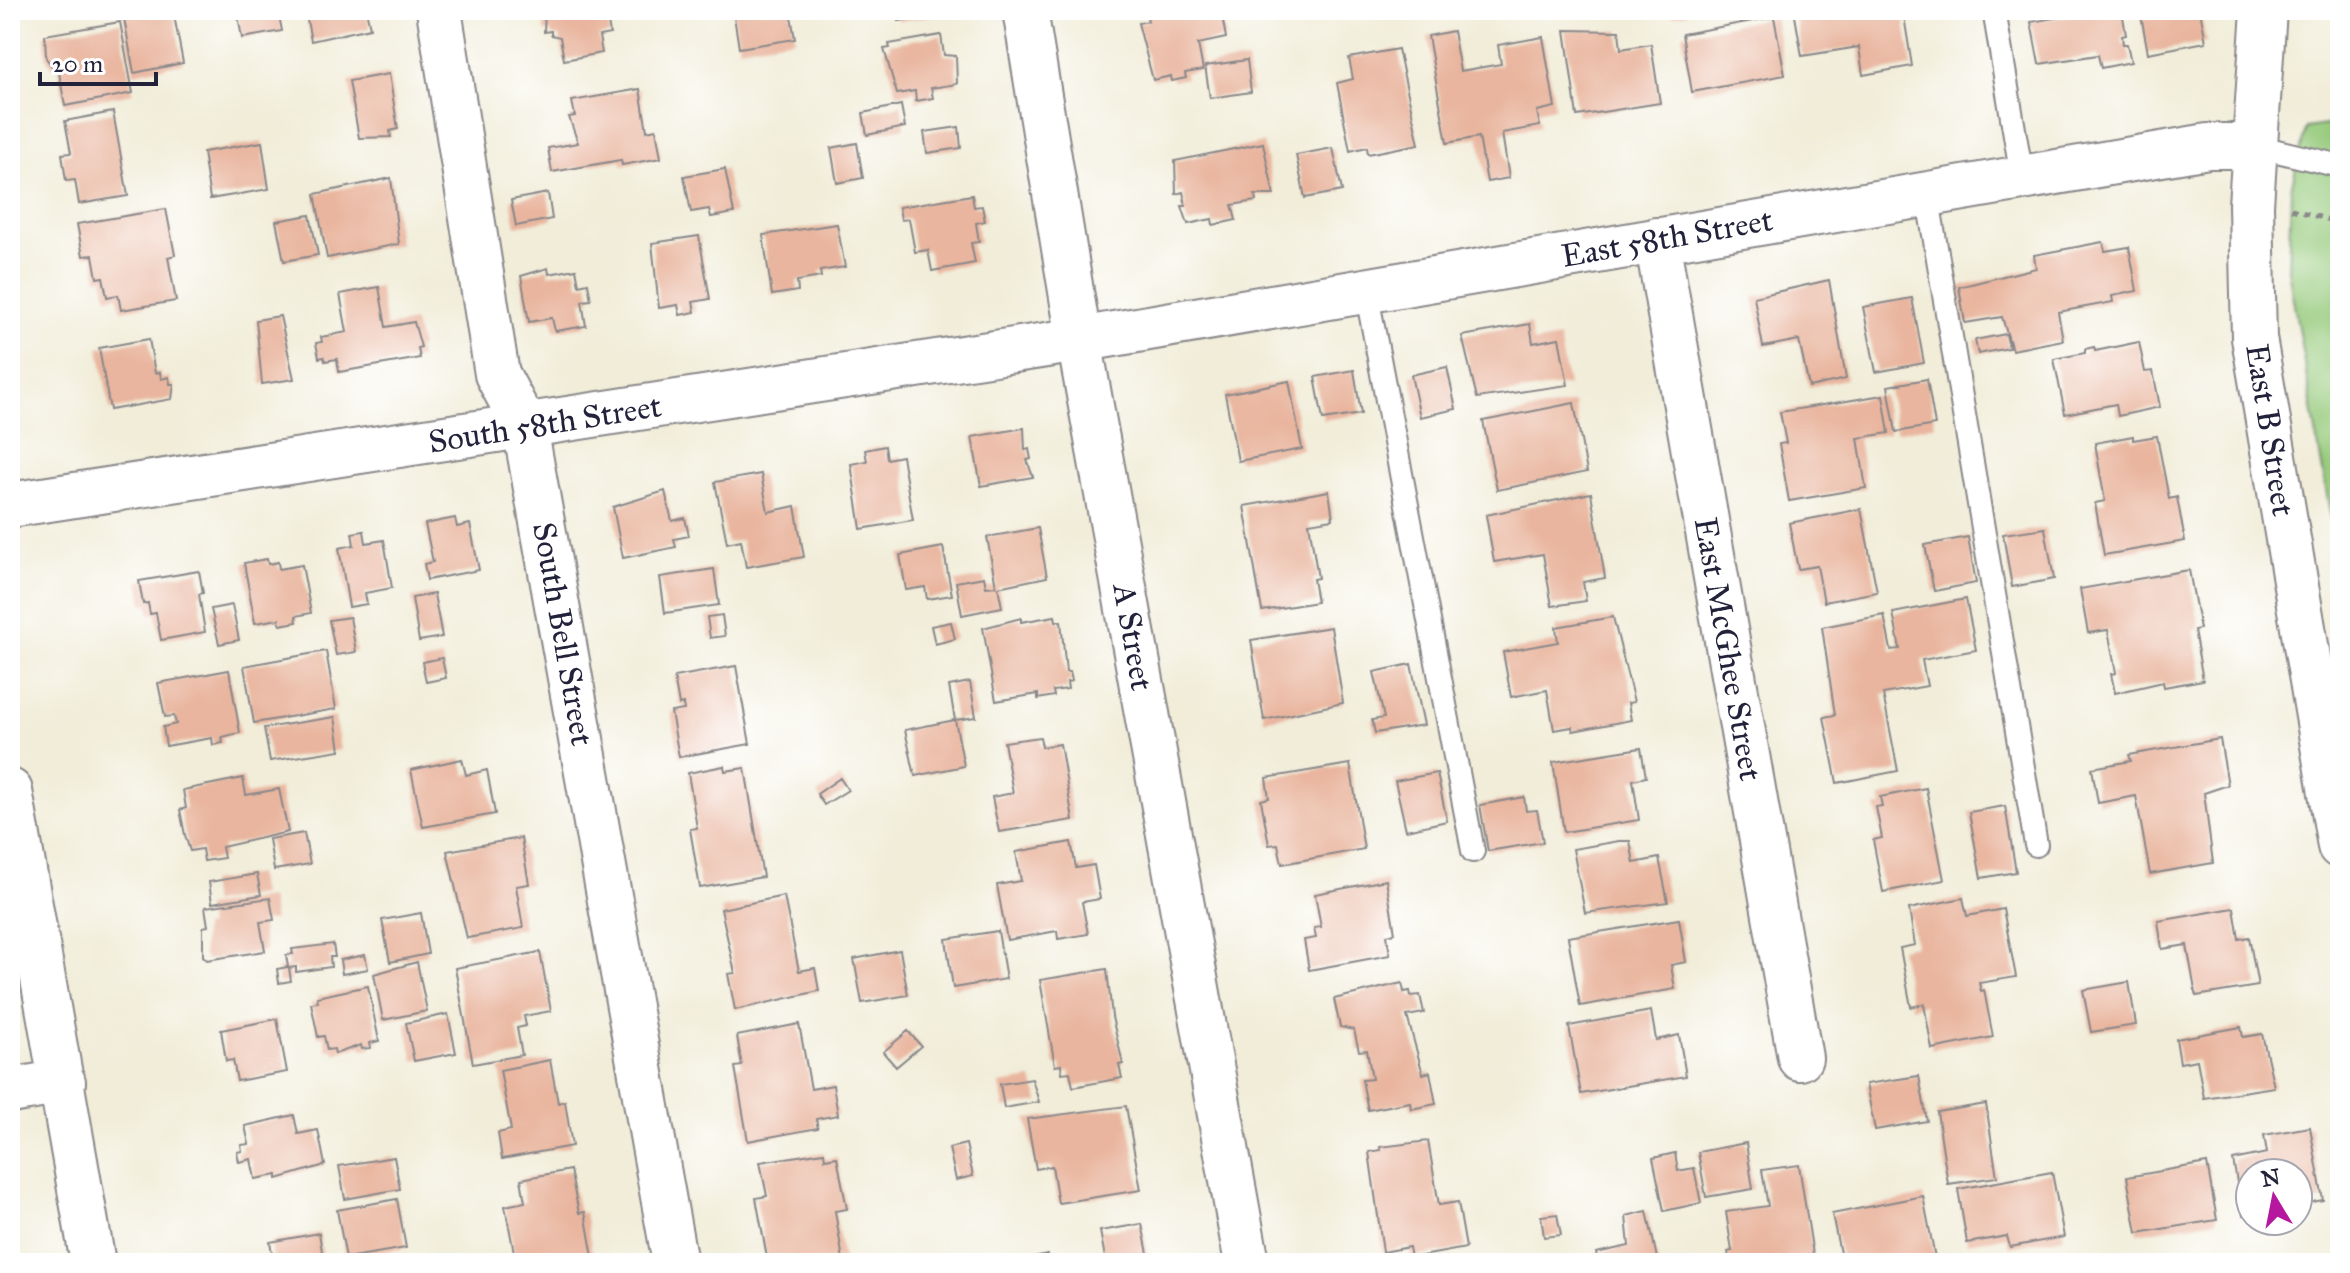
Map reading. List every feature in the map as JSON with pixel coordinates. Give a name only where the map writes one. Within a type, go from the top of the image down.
[{"type":"street","name":"South Bell Street","points":[[439,10],[497,374],[525,427],[675,1263]]},
{"type":"street","name":"A Street","points":[[1025,10],[1079,340],[1247,1263]]},
{"type":"street","name":"East B Street","points":[[2264,10],[2251,205],[2254,338],[2340,846]]},
{"type":"street","name":"East 58th Street","points":[[1079,340],[2208,146],[2256,146]]},
{"type":"street","name":"East McGhee Street","points":[[1657,240],[1800,1058]]},
{"type":"street","name":"South 58th Street","points":[[10,505],[1079,340]]},
{"type":"street","points":[[10,791],[93,1263]]},
{"type":"street","points":[[10,1091],[63,1082]]},
{"type":"lane","points":[[1994,10],[2022,177]]},
{"type":"lane","points":[[2256,146],[2340,166]]},
{"type":"lane","points":[[1927,193],[2036,845]]},
{"type":"lane","points":[[1366,290],[1473,851]]},
{"type":"green space","points":[[2340,123],[2340,571],[2288,270],[2291,189],[2306,128]]},
{"type":"building","points":[[173,10],[183,63],[134,73],[123,13]]},
{"type":"building","points":[[237,10],[278,10],[282,31],[242,38]]},
{"type":"building","points":[[305,10],[366,10],[370,28],[311,41]]},
{"type":"building","points":[[545,10],[606,10],[610,34],[599,36],[602,53],[564,60],[560,37],[551,35],[551,31],[544,32]]},
{"type":"building","points":[[733,10],[790,10],[795,39],[739,48]]},
{"type":"building","points":[[897,10],[934,10],[935,15],[899,21]]},
{"type":"building","points":[[1146,10],[1221,10],[1226,38],[1198,44],[1203,70],[1185,73],[1186,78],[1172,81],[1171,76],[1153,80],[1138,23],[1148,21]]},
{"type":"building","points":[[1671,10],[1687,10],[1688,13],[1672,16]]},
{"type":"building","points":[[1794,10],[1903,10],[1912,66],[1863,75],[1859,47],[1802,56]]},
{"type":"building","points":[[2071,10],[2122,10],[2126,35],[2122,36],[2123,44],[2127,44],[2131,62],[2101,68],[2098,55],[2039,64],[2031,22],[2072,15]]},
{"type":"building","points":[[2140,10],[2200,10],[2206,42],[2148,53]]},
{"type":"building","points":[[1774,17],[1785,75],[1692,92],[1682,34]]},
{"type":"building","points":[[120,22],[133,93],[65,106],[58,67],[53,68],[46,58],[45,35]]},
{"type":"building","points":[[1565,30],[1619,31],[1621,49],[1651,44],[1660,103],[1577,116]]},
{"type":"building","points":[[1453,31],[1460,71],[1501,64],[1498,45],[1543,37],[1555,107],[1537,111],[1540,126],[1502,133],[1509,178],[1487,182],[1479,137],[1447,143],[1428,36]]},
{"type":"building","points":[[941,35],[944,55],[956,56],[957,84],[931,88],[933,98],[916,101],[915,91],[897,94],[884,49],[890,48],[889,44]]},
{"type":"building","points":[[1398,49],[1419,144],[1368,154],[1367,147],[1350,151],[1337,83],[1353,79],[1349,58]]},
{"type":"building","points":[[1247,60],[1251,92],[1210,98],[1205,66]]},
{"type":"building","points":[[389,74],[398,129],[390,131],[391,137],[359,138],[349,81]]},
{"type":"building","points":[[640,89],[647,131],[656,129],[661,158],[622,165],[621,160],[552,172],[548,148],[578,143],[569,117],[575,116],[572,101]]},
{"type":"building","points":[[901,105],[905,127],[867,135],[863,113]]},
{"type":"building","points":[[113,112],[128,196],[79,204],[75,180],[66,181],[62,154],[71,153],[65,121]]},
{"type":"building","points":[[959,127],[961,148],[927,153],[924,132]]},
{"type":"building","points":[[262,142],[269,189],[210,199],[203,152]]},
{"type":"building","points":[[857,143],[863,178],[837,183],[831,148]]},
{"type":"building","points":[[1263,143],[1274,195],[1255,195],[1256,201],[1232,205],[1236,220],[1213,225],[1212,219],[1188,224],[1182,206],[1186,206],[1183,192],[1176,194],[1175,161]]},
{"type":"building","points":[[1333,148],[1342,191],[1305,198],[1296,155]]},
{"type":"building","points":[[725,169],[734,213],[711,217],[709,209],[691,212],[684,176]]},
{"type":"building","points":[[391,178],[399,244],[327,258],[315,194]]},
{"type":"building","points":[[548,193],[552,219],[516,226],[511,200]]},
{"type":"building","points":[[972,195],[974,207],[982,206],[985,221],[976,223],[979,242],[971,243],[975,263],[932,271],[928,250],[915,252],[909,219],[901,220],[899,207]]},
{"type":"building","points":[[166,209],[175,255],[168,257],[176,301],[121,310],[118,295],[107,297],[103,277],[97,278],[93,255],[83,256],[77,224]]},
{"type":"building","points":[[310,215],[318,255],[284,261],[276,221]]},
{"type":"building","points":[[837,224],[845,267],[820,271],[821,277],[797,281],[798,291],[772,295],[763,235]]},
{"type":"building","points":[[699,236],[710,299],[693,302],[695,312],[680,315],[678,305],[659,308],[652,243]]},
{"type":"building","points":[[2103,242],[2105,251],[2129,247],[2137,291],[2112,296],[2113,302],[2058,312],[2063,340],[2012,350],[2002,317],[1965,323],[1959,287],[2036,268],[2034,255]]},
{"type":"building","points":[[548,268],[549,274],[576,269],[579,285],[588,283],[591,300],[582,301],[586,326],[555,331],[552,318],[529,322],[521,276]]},
{"type":"building","points":[[1829,280],[1846,379],[1809,387],[1799,340],[1763,347],[1754,297]]},
{"type":"building","points":[[379,287],[386,327],[414,322],[421,347],[418,348],[420,358],[339,372],[337,359],[325,361],[324,357],[319,358],[316,343],[322,342],[321,337],[347,332],[340,294]]},
{"type":"building","points":[[1912,298],[1924,363],[1876,372],[1863,307]]},
{"type":"building","points":[[280,316],[294,379],[262,384],[256,320]]},
{"type":"building","points":[[1530,324],[1533,343],[1559,338],[1568,385],[1477,398],[1462,336]]},
{"type":"building","points":[[2006,334],[2009,348],[1978,354],[1975,340]]},
{"type":"building","points":[[149,339],[155,373],[160,372],[161,379],[169,377],[170,384],[174,384],[172,399],[110,410],[99,348]]},
{"type":"building","points":[[2139,342],[2145,372],[2153,371],[2160,407],[2118,416],[2116,404],[2065,414],[2054,359],[2085,353],[2085,349],[2094,347],[2095,351]]},
{"type":"building","points":[[1447,367],[1456,409],[1420,417],[1411,375]]},
{"type":"building","points":[[1354,370],[1361,414],[1323,420],[1315,377]]},
{"type":"building","points":[[1927,379],[1935,425],[1896,432],[1888,386]]},
{"type":"building","points":[[1289,381],[1302,449],[1238,461],[1225,394]]},
{"type":"building","points":[[1883,395],[1889,433],[1858,438],[1866,488],[1789,501],[1779,444],[1786,443],[1780,412]]},
{"type":"building","points":[[1574,403],[1587,472],[1497,490],[1483,421]]},
{"type":"building","points":[[1024,428],[1025,450],[1029,449],[1031,459],[1027,460],[1033,477],[981,486],[972,437]]},
{"type":"building","points":[[2133,436],[2133,440],[2157,436],[2169,499],[2177,497],[2185,541],[2104,555],[2095,503],[2105,501],[2095,443]]},
{"type":"building","points":[[885,446],[887,459],[902,456],[913,520],[861,529],[851,464],[867,461],[865,450]]},
{"type":"building","points":[[761,474],[768,512],[795,506],[804,557],[746,567],[741,540],[727,543],[715,482]]},
{"type":"building","points":[[665,491],[672,521],[685,518],[689,536],[674,539],[676,547],[623,558],[613,507]]},
{"type":"building","points":[[1329,491],[1333,519],[1309,523],[1318,578],[1313,579],[1317,602],[1262,611],[1244,506]]},
{"type":"building","points":[[1591,493],[1605,578],[1583,582],[1586,601],[1552,606],[1543,554],[1494,562],[1486,515]]},
{"type":"building","points":[[1861,509],[1877,592],[1824,602],[1817,566],[1798,569],[1789,523]]},
{"type":"building","points":[[455,518],[457,527],[470,524],[479,570],[427,580],[424,564],[433,562],[425,524]]},
{"type":"building","points":[[1038,528],[1047,577],[998,587],[1002,607],[962,615],[956,582],[984,577],[986,587],[996,586],[987,537]]},
{"type":"building","points":[[2045,528],[2054,579],[2012,587],[2003,534]]},
{"type":"building","points":[[364,531],[366,543],[384,540],[392,588],[365,593],[367,604],[349,607],[339,548],[354,545],[352,533]]},
{"type":"building","points":[[1968,537],[1976,583],[1934,591],[1925,545]]},
{"type":"building","points":[[943,547],[952,595],[927,599],[925,587],[906,590],[900,555]]},
{"type":"building","points":[[267,559],[268,564],[278,562],[279,569],[302,565],[311,613],[296,616],[297,622],[280,625],[279,619],[255,623],[244,563]]},
{"type":"building","points":[[714,569],[719,605],[665,613],[660,577]]},
{"type":"building","points":[[2189,570],[2200,629],[2194,630],[2203,680],[2164,687],[2163,682],[2115,693],[2111,674],[2116,673],[2108,630],[2088,633],[2080,589]]},
{"type":"building","points":[[199,571],[205,632],[161,640],[156,613],[150,614],[148,603],[143,604],[139,581]]},
{"type":"building","points":[[434,594],[442,637],[419,641],[412,598]]},
{"type":"building","points":[[1966,599],[1976,650],[1922,660],[1927,686],[1883,694],[1898,771],[1837,783],[1824,717],[1835,715],[1822,627],[1884,615],[1891,650],[1900,649],[1893,613]]},
{"type":"building","points":[[232,605],[239,640],[219,644],[211,609]]},
{"type":"building","points":[[722,615],[725,636],[710,638],[707,617]]},
{"type":"building","points":[[1055,616],[1056,621],[1061,621],[1066,672],[1070,672],[1072,681],[1067,682],[1068,689],[1053,691],[1054,696],[1038,699],[1038,694],[996,701],[983,628],[1021,618],[1021,622]]},
{"type":"building","points":[[350,617],[356,652],[336,655],[329,620]]},
{"type":"building","points":[[1613,617],[1634,702],[1628,703],[1631,720],[1573,731],[1572,727],[1554,730],[1547,690],[1511,697],[1503,652],[1558,642],[1556,627]]},
{"type":"building","points":[[951,622],[955,639],[935,644],[931,626]]},
{"type":"building","points":[[1331,627],[1343,703],[1264,720],[1251,640]]},
{"type":"building","points":[[326,651],[336,709],[254,723],[244,666]]},
{"type":"building","points":[[442,658],[446,678],[426,682],[422,662]]},
{"type":"building","points":[[1411,664],[1424,725],[1375,733],[1372,720],[1384,718],[1374,672]]},
{"type":"building","points":[[736,666],[750,744],[679,757],[671,712],[684,710],[683,704],[679,705],[674,677]]},
{"type":"building","points":[[229,670],[240,733],[222,737],[223,743],[213,745],[212,738],[166,746],[163,727],[176,724],[174,716],[165,717],[158,683]]},
{"type":"building","points":[[970,682],[976,717],[955,720],[949,686]]},
{"type":"building","points":[[335,717],[340,750],[270,761],[264,728]]},
{"type":"building","points":[[955,720],[964,766],[915,776],[905,730]]},
{"type":"building","points":[[1040,737],[1042,747],[1060,744],[1073,820],[999,832],[992,797],[1013,793],[1004,742]]},
{"type":"building","points":[[2220,739],[2228,785],[2204,793],[2213,863],[2150,874],[2136,796],[2098,803],[2092,768],[2131,761],[2129,755]]},
{"type":"building","points":[[1641,748],[1646,777],[1633,780],[1639,820],[1564,832],[1553,762]]},
{"type":"building","points":[[462,759],[466,775],[487,770],[495,814],[423,827],[411,770]]},
{"type":"building","points":[[1350,764],[1364,849],[1282,864],[1278,844],[1269,845],[1261,800],[1269,798],[1266,778]]},
{"type":"building","points":[[724,766],[725,771],[745,768],[763,877],[700,888],[690,829],[697,828],[688,773]]},
{"type":"building","points":[[1437,773],[1447,821],[1406,830],[1395,781]]},
{"type":"building","points":[[243,778],[246,795],[279,789],[288,832],[222,847],[224,858],[204,861],[202,849],[190,851],[185,835],[180,810],[186,808],[183,790]]},
{"type":"building","points":[[840,778],[848,790],[824,805],[817,794]]},
{"type":"building","points":[[1926,788],[1944,880],[1883,892],[1873,840],[1882,838],[1876,807],[1882,806],[1880,797]]},
{"type":"building","points":[[1524,797],[1526,811],[1537,810],[1543,842],[1488,851],[1480,805]]},
{"type":"building","points":[[2005,806],[2016,872],[1981,878],[1969,812]]},
{"type":"building","points":[[304,833],[310,864],[274,870],[269,839]]},
{"type":"building","points":[[521,838],[529,884],[516,886],[523,928],[467,938],[447,851]]},
{"type":"building","points":[[1630,841],[1634,863],[1659,858],[1668,902],[1585,913],[1573,849]]},
{"type":"building","points":[[1071,842],[1076,868],[1094,865],[1100,899],[1082,902],[1088,934],[1058,939],[1057,931],[1007,940],[997,885],[1021,881],[1016,852]]},
{"type":"building","points":[[257,874],[261,895],[212,903],[209,882]]},
{"type":"building","points":[[1386,880],[1395,933],[1387,935],[1390,955],[1309,970],[1304,940],[1316,938],[1314,928],[1321,927],[1315,894]]},
{"type":"building","points":[[784,896],[799,971],[815,968],[819,991],[735,1010],[728,974],[735,973],[721,909]]},
{"type":"building","points":[[270,898],[274,920],[260,922],[265,951],[207,960],[203,956],[203,927],[208,926],[205,907]]},
{"type":"building","points":[[1963,898],[1967,916],[2003,909],[2016,977],[1979,983],[1981,991],[1984,990],[1993,1037],[1932,1049],[1924,1004],[1911,1007],[1900,948],[1915,945],[1909,909]]},
{"type":"building","points":[[2234,908],[2239,939],[2249,937],[2258,986],[2196,996],[2187,945],[2162,949],[2158,921]]},
{"type":"building","points":[[421,913],[428,954],[390,962],[382,920]]},
{"type":"building","points":[[1679,919],[1686,962],[1671,965],[1675,989],[1580,1006],[1568,937]]},
{"type":"building","points":[[998,931],[1006,979],[953,988],[946,939]]},
{"type":"building","points":[[333,944],[335,957],[330,957],[331,967],[296,972],[296,967],[289,968],[291,981],[279,983],[277,969],[288,967],[286,955],[293,954],[292,949]]},
{"type":"building","points":[[900,950],[908,995],[862,1003],[854,959]]},
{"type":"building","points":[[540,952],[551,1011],[524,1016],[526,1026],[517,1028],[522,1055],[473,1064],[455,968]]},
{"type":"building","points":[[365,955],[368,969],[342,974],[340,960]]},
{"type":"building","points":[[417,962],[427,1011],[383,1020],[374,974]]},
{"type":"building","points":[[1107,969],[1112,1017],[1123,1064],[1119,1065],[1122,1078],[1073,1087],[1070,1072],[1062,1073],[1061,1065],[1055,1066],[1040,980]]},
{"type":"building","points":[[2129,982],[2136,1025],[2091,1032],[2083,990]]},
{"type":"building","points":[[1402,983],[1404,992],[1410,991],[1411,996],[1420,995],[1424,1013],[1407,1016],[1423,1074],[1430,1072],[1436,1104],[1411,1109],[1410,1102],[1368,1110],[1362,1080],[1372,1079],[1367,1050],[1359,1051],[1354,1030],[1340,1027],[1334,999]]},
{"type":"building","points":[[368,986],[379,1041],[370,1043],[371,1048],[362,1049],[361,1045],[335,1054],[334,1049],[327,1050],[324,1036],[318,1037],[311,1003],[318,1002],[317,997]]},
{"type":"building","points":[[1651,1011],[1656,1040],[1679,1035],[1686,1076],[1581,1094],[1569,1026]]},
{"type":"building","points":[[448,1014],[456,1053],[414,1061],[406,1023]]},
{"type":"building","points":[[277,1019],[287,1072],[237,1081],[233,1060],[226,1061],[221,1030]]},
{"type":"building","points":[[799,1024],[811,1089],[833,1085],[838,1115],[816,1119],[818,1128],[748,1141],[735,1067],[742,1066],[737,1036]]},
{"type":"building","points":[[2241,1027],[2243,1037],[2262,1034],[2274,1087],[2204,1098],[2197,1060],[2180,1063],[2176,1039]]},
{"type":"building","points":[[908,1031],[921,1046],[896,1067],[883,1052]]},
{"type":"building","points":[[550,1060],[558,1103],[565,1101],[572,1146],[502,1159],[498,1133],[511,1130],[500,1070]]},
{"type":"building","points":[[1919,1076],[1927,1121],[1875,1130],[1866,1084]]},
{"type":"building","points":[[1032,1079],[1039,1102],[1004,1108],[1000,1084]]},
{"type":"building","points":[[1986,1104],[1997,1177],[1948,1184],[1937,1112]]},
{"type":"building","points":[[1126,1106],[1141,1190],[1058,1203],[1052,1166],[1036,1169],[1027,1119]]},
{"type":"building","points":[[294,1115],[298,1134],[318,1130],[325,1165],[277,1179],[277,1175],[255,1179],[251,1159],[239,1162],[237,1152],[242,1151],[241,1145],[249,1144],[245,1126]]},
{"type":"building","points":[[2310,1127],[2323,1200],[2314,1202],[2314,1157],[2248,1157],[2267,1153],[2264,1135]]},
{"type":"building","points":[[1428,1141],[1439,1205],[1458,1202],[1466,1248],[1411,1258],[1409,1247],[1383,1252],[1369,1152],[1381,1150],[1380,1147]]},
{"type":"building","points":[[1746,1143],[1753,1189],[1706,1197],[1698,1152]]},
{"type":"building","points":[[966,1144],[973,1176],[956,1180],[949,1148]]},
{"type":"building","points":[[824,1152],[825,1159],[837,1157],[847,1209],[835,1211],[843,1260],[768,1263],[756,1198],[767,1196],[760,1162]]},
{"type":"building","points":[[1675,1153],[1678,1171],[1694,1168],[1701,1203],[1664,1211],[1653,1158]]},
{"type":"building","points":[[394,1157],[400,1189],[345,1199],[339,1166]]},
{"type":"building","points":[[2207,1163],[2217,1220],[2137,1233],[2127,1177]]},
{"type":"building","points":[[1799,1165],[1814,1261],[1730,1263],[1728,1252],[1732,1251],[1726,1212],[1768,1206],[1762,1170]]},
{"type":"building","points":[[570,1170],[579,1213],[585,1212],[594,1263],[516,1263],[505,1206],[525,1202],[521,1179]]},
{"type":"building","points":[[2052,1172],[2064,1237],[2010,1247],[2007,1236],[1967,1243],[1958,1189]]},
{"type":"building","points":[[1923,1196],[1936,1263],[1882,1263],[1881,1257],[1842,1263],[1832,1214]]},
{"type":"building","points":[[397,1199],[406,1248],[346,1258],[337,1210]]},
{"type":"building","points":[[1647,1211],[1658,1263],[1598,1263],[1596,1253],[1629,1246],[1626,1216]]},
{"type":"building","points":[[1557,1214],[1561,1235],[1544,1237],[1541,1216]]},
{"type":"building","points":[[1142,1224],[1150,1263],[1106,1263],[1100,1231]]},
{"type":"building","points":[[319,1233],[324,1263],[259,1263],[273,1258],[270,1242]]},
{"type":"building","points":[[1047,1255],[1049,1263],[1016,1263],[1016,1262]]}]
